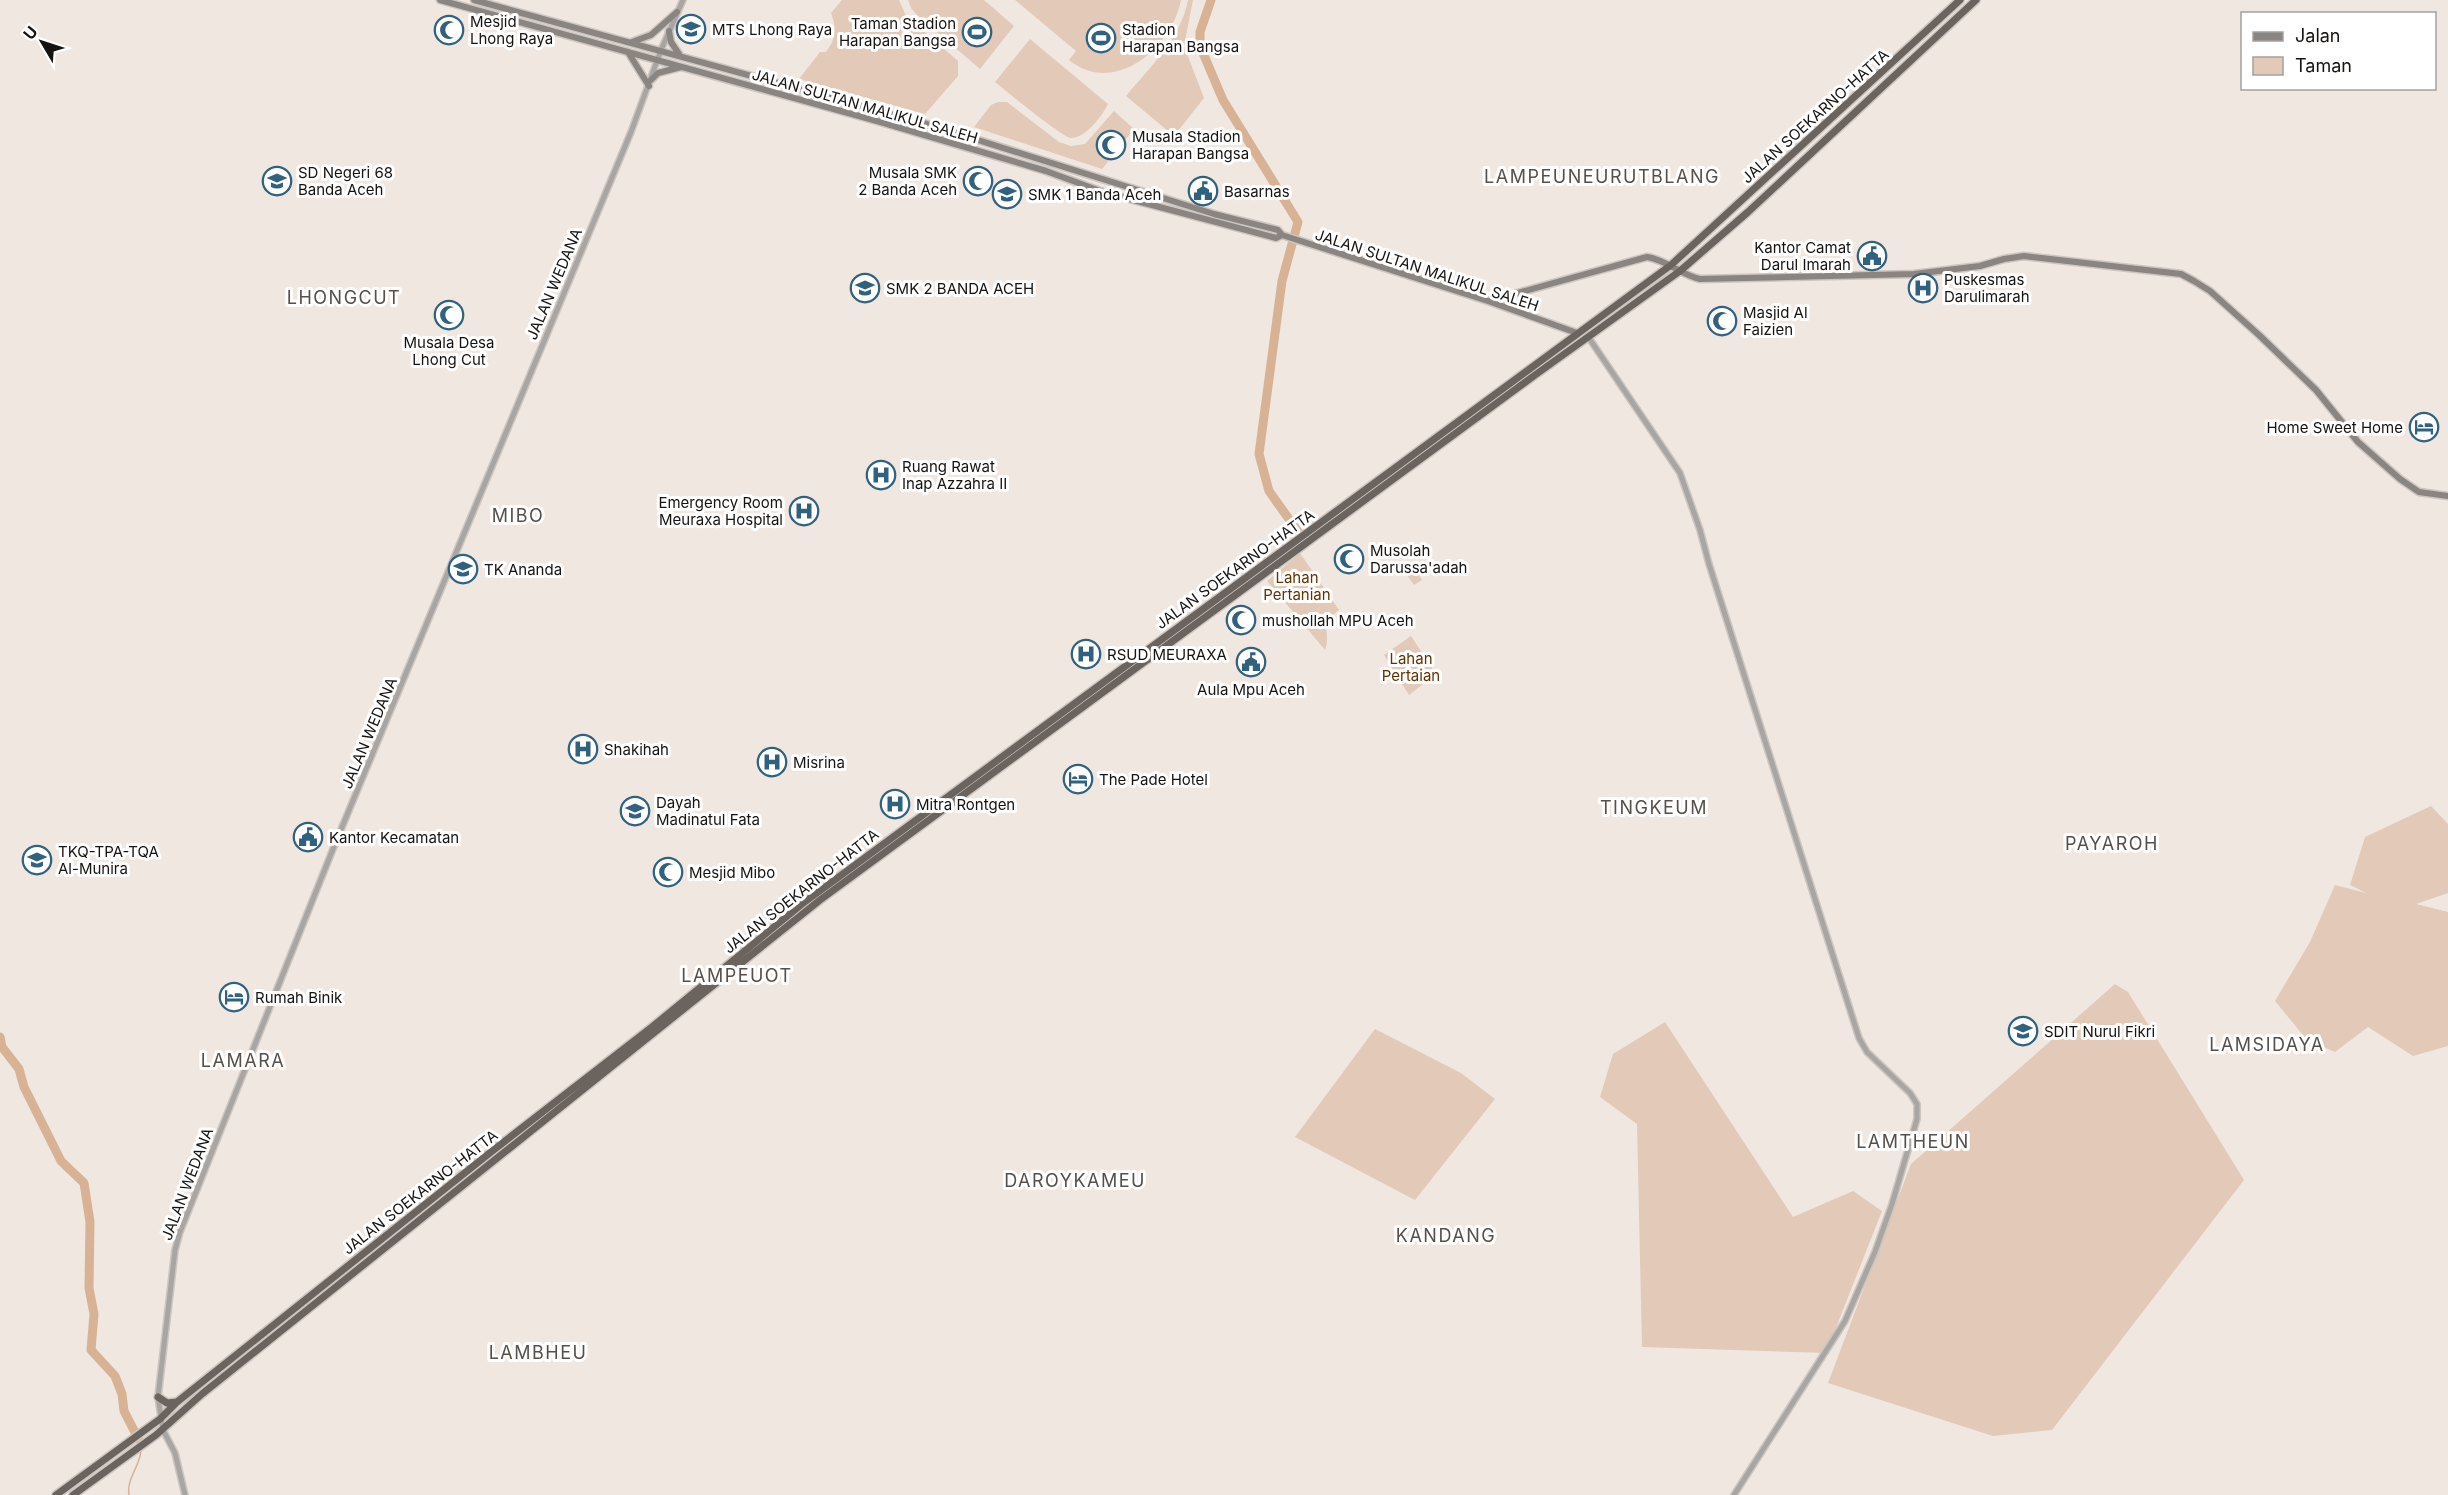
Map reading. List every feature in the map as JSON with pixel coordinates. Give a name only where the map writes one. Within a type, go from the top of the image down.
[{"type":"highway","name":"JALAN SOEKARNO-HATTA","points":[[73,1495],[163,1430],[202,1394],[820,900],[1203,619],[1517,383],[1577,333],[1671,266],[1960,0]]},
{"type":"highway","name":"JALAN SOEKARNO-HATTA","points":[[56,1495],[160,1419],[177,1402],[865,856],[1197,612],[1517,383],[1589,338],[1680,271],[1748,212],[1972,1]]},
{"type":"highway","points":[[1197,612],[1203,619]]},
{"type":"highway","points":[[865,856],[870,863]]},
{"type":"highway","points":[[440,1193],[445,1200]]},
{"type":"highway","points":[[158,1397],[166,1403],[177,1402]]},
{"type":"main road","name":"JALAN SULTAN MALIKUL SALEH","points":[[440,0],[878,121],[1046,171],[1103,192],[1247,232],[1276,238],[1284,236]]},
{"type":"main road","name":"JALAN SULTAN MALIKUL SALEH","points":[[474,0],[661,50],[796,90],[880,111],[1214,214],[1278,231],[1284,236],[1488,301],[1577,333]]},
{"type":"main road","points":[[629,42],[651,35],[677,12]]},
{"type":"main road","points":[[669,30],[671,42],[681,56]]},
{"type":"main road","points":[[628,52],[650,83],[658,73],[682,67]]},
{"type":"main road","points":[[794,98],[796,90]]},
{"type":"main road","points":[[878,121],[880,111]]},
{"type":"main road","points":[[1046,171],[1048,162]]},
{"type":"main road","points":[[1142,202],[1145,192]]},
{"type":"main road","points":[[1488,301],[1647,257],[1700,279],[1914,274],[1980,266],[2024,256],[2181,274],[2210,291],[2259,335],[2316,390],[2358,442],[2400,478],[2419,492],[2448,496]]},
{"type":"street","name":"JALAN WEDANA","points":[[185,1495],[175,1454],[163,1430],[158,1397],[175,1250],[180,1232],[338,837],[650,83],[682,0]]},
{"type":"street","points":[[1589,338],[1680,473],[1700,530],[1859,1038],[1867,1052],[1906,1089],[1917,1104],[1917,1119],[1892,1204],[1875,1252],[1845,1321],[1734,1495]]},
{"type":"green space","points":[[842,0],[899,0],[906,16],[958,61],[958,76],[925,114],[799,79],[820,52],[826,52],[832,43],[835,29],[831,13]]},
{"type":"green space","points":[[908,0],[984,0],[1014,26],[980,69],[916,14]]},
{"type":"green space","name":"Stadion Harapan Bangsa","points":[[1015,0],[1181,0],[1166,35],[1153,50],[1139,62],[1122,70],[1104,73],[1086,70],[1069,60],[1076,51]]},
{"type":"green space","points":[[1188,0],[1193,0],[1184,46],[1204,98],[1174,136],[1126,96],[1172,39],[1179,27]]},
{"type":"green space","points":[[1030,39],[1108,104],[1098,120],[1077,137],[1066,136],[995,82]]},
{"type":"green space","points":[[1007,102],[1059,142],[1071,146],[1085,144],[1114,111],[1134,129],[1102,169],[974,127],[991,105]]},
{"type":"green space","name":"Lahan Pertanian","points":[[1300,553],[1339,610],[1327,625],[1325,650],[1267,581]]},
{"type":"green space","points":[[1413,567],[1422,580],[1414,585],[1405,572]]},
{"type":"green space","name":"Lahan Pertaian","points":[[1411,636],[1436,674],[1409,695],[1384,655]]},
{"type":"green space","points":[[2431,806],[2448,824],[2448,893],[2416,904],[2448,912],[2448,1046],[2413,1056],[2368,1027],[2335,1052],[2307,1040],[2275,1001],[2310,942],[2335,885],[2366,893],[2350,885],[2365,837]]},
{"type":"green space","points":[[2115,984],[2128,992],[2244,1180],[2052,1430],[1993,1436],[1828,1383],[1911,1164]]},
{"type":"green space","points":[[1665,1022],[1793,1217],[1853,1191],[1882,1211],[1826,1353],[1642,1347],[1637,1124],[1600,1097],[1613,1054]]},
{"type":"green space","points":[[1375,1029],[1461,1073],[1495,1099],[1415,1200],[1295,1137]]},
{"type":"waterway","points":[[1211,0],[1200,32],[1200,46],[1223,100],[1298,222],[1282,281],[1259,454],[1269,491],[1301,536]]},
{"type":"waterway","points":[[0,1037],[2,1047],[19,1069],[24,1087],[61,1161],[84,1183],[90,1222],[89,1288],[94,1314],[91,1350],[115,1376],[122,1394],[124,1411],[139,1440]]},
{"type":"waterway","points":[[129,1495],[130,1483],[141,1448]]},
{"type":"place","name":"MTS Lhong Raya","points":[[691,29]]},
{"type":"place","name":"Mesjid Lhong Raya","points":[[449,30]]},
{"type":"place","name":"Taman Stadion Harapan Bangsa","points":[[977,32]]},
{"type":"place","name":"Stadion Harapan Bangsa","points":[[1101,38]]},
{"type":"place","name":"Musala Stadion Harapan Bangsa","points":[[1111,145]]},
{"type":"place","name":"SD Negeri 68 Banda Aceh","points":[[277,181]]},
{"type":"place","name":"Musala SMK 2 Banda Aceh","points":[[978,181]]},
{"type":"place","name":"Basarnas","points":[[1203,191]]},
{"type":"place","name":"SMK 1 Banda Aceh","points":[[1007,194]]},
{"type":"place","name":"Kantor Camat Darul Imarah","points":[[1872,256]]},
{"type":"place","name":"SMK 2 BANDA ACEH","points":[[865,288]]},
{"type":"place","name":"Puskesmas Darulimarah","points":[[1923,288]]},
{"type":"place","name":"Musala Desa Lhong Cut","points":[[449,315]]},
{"type":"place","name":"Masjid Al Faizien","points":[[1722,321]]},
{"type":"place","name":"Home Sweet Home","points":[[2424,427]]},
{"type":"place","name":"Ruang Rawat Inap Azzahra II","points":[[881,475]]},
{"type":"place","name":"Emergency Room Meuraxa Hospital","points":[[804,511]]},
{"type":"place","name":"Musolah Darussa'adah","points":[[1349,559]]},
{"type":"place","name":"TK Ananda","points":[[463,569]]},
{"type":"place","name":"mushollah MPU Aceh","points":[[1241,620]]},
{"type":"place","name":"RSUD MEURAXA","points":[[1086,654]]},
{"type":"place","name":"Aula Mpu Aceh","points":[[1251,662]]},
{"type":"place","name":"Shakihah","points":[[583,749]]},
{"type":"place","name":"Misrina","points":[[772,762]]},
{"type":"place","name":"The Pade Hotel","points":[[1078,779]]},
{"type":"place","name":"Mitra Rontgen","points":[[895,804]]},
{"type":"place","name":"Dayah Madinatul Fata","points":[[635,811]]},
{"type":"place","name":"Kantor Kecamatan","points":[[308,837]]},
{"type":"place","name":"TKQ-TPA-TQA Al-Munira","points":[[37,860]]},
{"type":"place","name":"Mesjid Mibo","points":[[668,872]]},
{"type":"place","name":"Rumah Binik","points":[[234,997]]},
{"type":"place","name":"SDIT Nurul Fikri","points":[[2023,1031]]},
{"type":"district","name":"LAMPEUNEURUTBLANG","points":[[1602,176]]},
{"type":"district","name":"LHONGCUT","points":[[344,297]]},
{"type":"district","name":"MIBO","points":[[518,515]]},
{"type":"district","name":"TINGKEUM","points":[[1654,807]]},
{"type":"district","name":"PAYAROH","points":[[2112,843]]},
{"type":"district","name":"LAMPEUOT","points":[[737,975]]},
{"type":"district","name":"LAMSIDAYA","points":[[2267,1044]]},
{"type":"district","name":"LAMARA","points":[[243,1060]]},
{"type":"district","name":"LAMTHEUN","points":[[1913,1141]]},
{"type":"district","name":"DAROYKAMEU","points":[[1075,1180]]},
{"type":"district","name":"KANDANG","points":[[1446,1235]]},
{"type":"district","name":"LAMBHEU","points":[[538,1352]]}]
